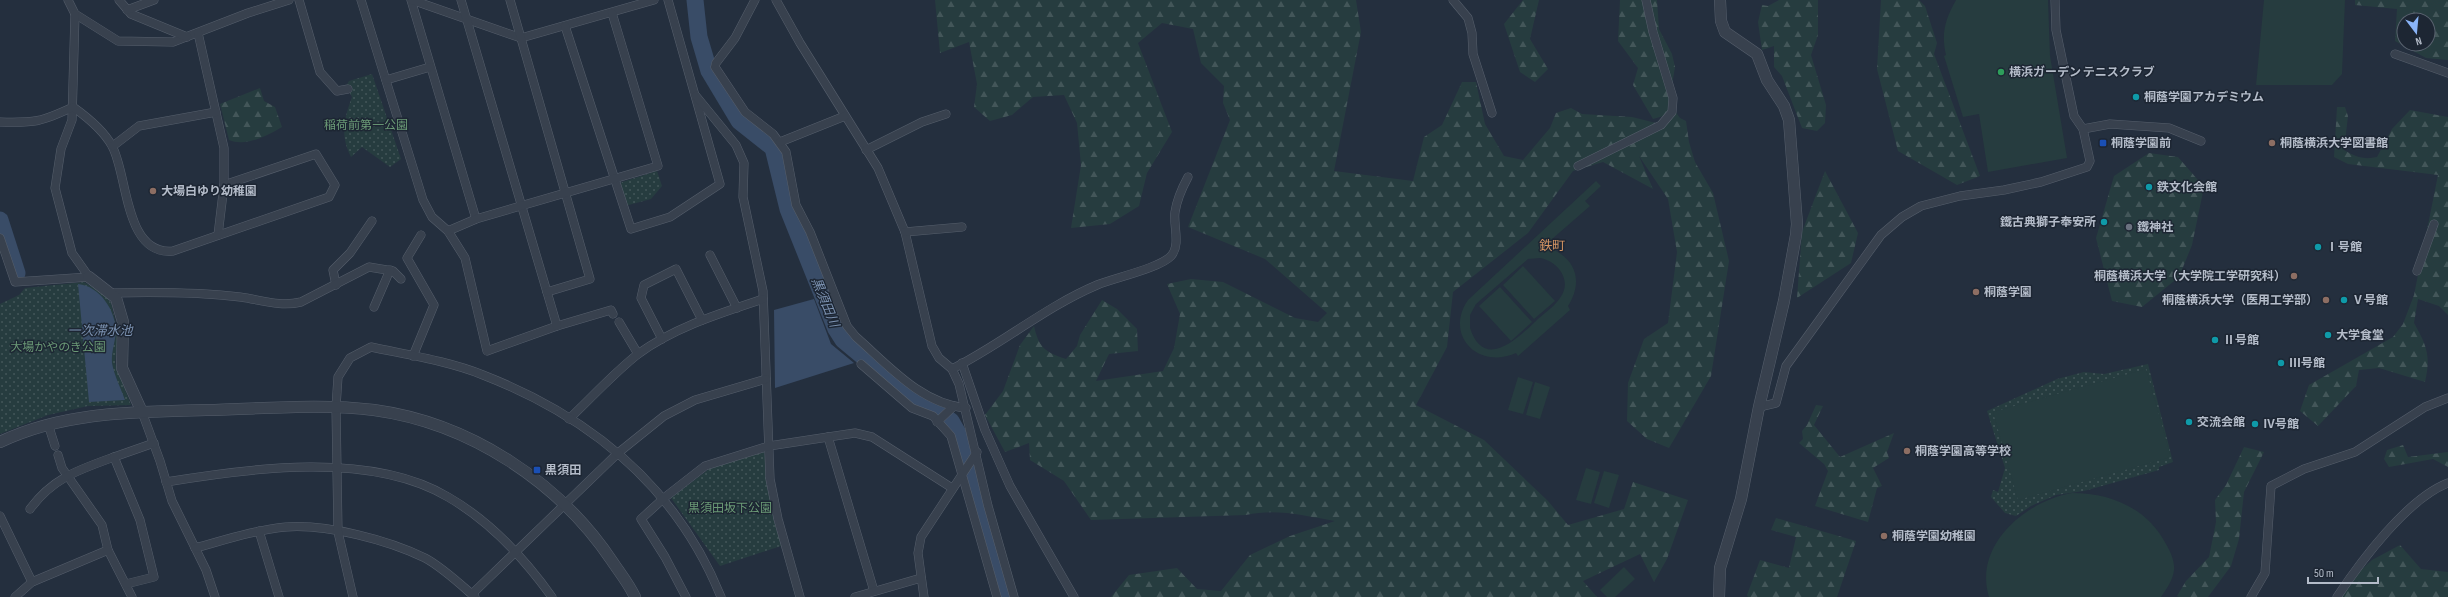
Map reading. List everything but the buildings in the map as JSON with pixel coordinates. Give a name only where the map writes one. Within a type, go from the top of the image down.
[{"type":"street","points":[[68,0],[75,14],[71,98],[73,107],[72,120],[61,149],[54,188],[72,253],[89,277],[116,298],[123,322],[122,368],[154,443],[172,501],[195,548],[215,597]]},
{"type":"street","points":[[119,0],[131,14],[187,37]]},
{"type":"street","points":[[127,10],[154,0]]},
{"type":"street","points":[[75,14],[122,42],[173,42],[248,13],[289,0]]},
{"type":"street","points":[[300,0],[320,72],[337,91],[348,89]]},
{"type":"street","points":[[362,0],[423,200],[432,216],[448,231],[466,258],[487,351],[557,326],[611,310],[613,314]]},
{"type":"street","points":[[411,0],[521,38],[612,13],[639,2],[654,0]]},
{"type":"street","points":[[411,0],[476,219]]},
{"type":"street","points":[[460,0],[520,206],[557,326]]},
{"type":"street","points":[[510,0],[590,279],[547,292]]},
{"type":"street","points":[[565,26],[631,229],[670,217],[720,184],[668,0]]},
{"type":"street","points":[[755,0],[735,38],[716,63],[715,67],[745,112],[780,142],[789,162],[796,205],[810,232],[847,326],[856,337],[916,390],[954,406],[966,408]]},
{"type":"street","points":[[776,0],[845,116],[878,168],[905,232],[932,346],[939,358],[952,369],[957,377],[966,408],[975,455],[988,506],[1014,597]]},
{"type":"street","points":[[1453,0],[1468,18],[1472,33],[1473,54],[1492,113]]},
{"type":"street","points":[[1578,166],[1661,125],[1672,112],[1672,98],[1652,32],[1646,0]]},
{"type":"street","points":[[1719,597],[1720,568],[1737,516],[1759,407],[1784,301],[1797,224],[1789,120],[1784,106],[1767,80],[1758,54],[1725,32],[1721,20],[1720,0]]},
{"type":"street","points":[[1759,407],[1776,403],[1786,366],[1881,235],[1902,217],[1921,206],[1960,196],[2004,190],[2041,182],[2084,170],[2090,161],[2084,130],[2074,116],[2068,90],[2056,30],[2055,0]]},
{"type":"street","points":[[448,231],[476,219],[658,166],[612,13]]},
{"type":"street","points":[[198,33],[224,148],[224,185],[218,235]]},
{"type":"street","points":[[2395,54],[2448,73]]},
{"type":"street","points":[[386,80],[430,67]]},
{"type":"street","points":[[696,96],[736,145],[744,163],[743,197],[760,271],[763,299],[770,479],[778,519],[800,597]]},
{"type":"street","points":[[0,122],[32,123],[44,120],[73,107]]},
{"type":"street","points":[[73,107],[87,118],[112,146],[128,208],[143,239],[149,246],[163,252],[173,251],[329,197],[335,185],[316,154],[224,185]]},
{"type":"street","points":[[112,146],[139,126],[216,112]]},
{"type":"street","points":[[866,150],[922,122],[946,114]]},
{"type":"street","points":[[780,142],[845,116]]},
{"type":"street","points":[[2084,130],[2110,124],[2169,128],[2201,141]]},
{"type":"street","points":[[952,369],[1069,298],[1097,285],[1157,264],[1170,257],[1175,248],[1175,213],[1179,196],[1188,177]]},
{"type":"street","points":[[336,284],[333,270],[350,253],[372,221]]},
{"type":"street","points":[[2418,271],[2434,224]]},
{"type":"street","points":[[905,232],[962,226]]},
{"type":"street","points":[[413,356],[434,305],[407,258],[420,235]]},
{"type":"street","points":[[0,241],[15,282],[89,277]]},
{"type":"street","points":[[710,255],[737,308]]},
{"type":"street","points":[[111,293],[158,292],[241,297],[289,305],[301,302],[369,268],[393,271],[401,279]]},
{"type":"street","points":[[662,339],[641,298],[644,285],[676,269],[702,320]]},
{"type":"street","points":[[374,307],[390,270]]},
{"type":"street","points":[[569,418],[638,354],[662,339],[702,320],[763,299]]},
{"type":"street","points":[[619,322],[638,354]]},
{"type":"street","points":[[353,597],[338,532],[336,407],[338,377],[350,358],[371,347],[482,374],[536,398],[569,418],[618,453],[664,498],[707,563],[721,597]]},
{"type":"street","points":[[861,364],[912,408],[932,416],[951,436],[997,597]]},
{"type":"street","points":[[962,364],[985,430],[1010,486],[1074,597]]},
{"type":"street","points":[[195,548],[259,531],[288,527],[338,532],[396,546],[426,559],[473,596],[618,453],[664,416],[695,400],[766,379]]},
{"type":"street","points":[[2251,597],[2265,573],[2271,486],[2304,469],[2354,452],[2425,407],[2448,398]]},
{"type":"street","points":[[937,422],[954,406]]},
{"type":"street","points":[[0,442],[48,424],[95,414],[336,407],[401,415],[454,432],[481,444],[514,464],[566,504],[595,536],[635,597]]},
{"type":"street","points":[[48,424],[55,446]]},
{"type":"street","points":[[686,597],[665,557],[641,519],[664,498],[705,466],[769,446],[855,433],[872,437],[952,488]]},
{"type":"street","points":[[828,437],[874,591]]},
{"type":"street","points":[[30,509],[42,493],[68,474],[154,443]]},
{"type":"street","points":[[58,454],[62,468],[68,474],[102,525],[108,550],[132,597]]},
{"type":"street","points":[[924,597],[918,545],[952,488],[975,455]]},
{"type":"street","points":[[114,457],[140,520],[154,577],[126,584]]},
{"type":"street","points":[[166,482],[226,472],[278,467],[374,471],[410,480],[448,496],[488,525],[535,573],[552,597]]},
{"type":"street","points":[[2337,597],[2358,566],[2416,502],[2448,483]]},
{"type":"street","points":[[0,517],[32,582]]},
{"type":"street","points":[[259,531],[279,597]]},
{"type":"street","points":[[15,597],[32,582],[108,550]]},
{"type":"street","points":[[855,597],[921,578]]},
{"type":"green space","points":[[935,0],[1356,0],[1361,32],[1334,171],[1413,181],[1424,137],[1442,125],[1462,82],[1476,82],[1485,124],[1504,156],[1523,160],[1550,128],[1556,113],[1571,108],[1582,114],[1632,117],[1656,123],[1645,139],[1667,115],[1653,119],[1633,85],[1638,68],[1618,41],[1620,0],[1657,0],[1659,29],[1672,54],[1675,67],[1669,103],[1680,118],[1686,121],[1689,142],[1695,162],[1713,193],[1729,261],[1711,376],[1669,448],[1647,439],[1627,421],[1628,383],[1644,339],[1668,323],[1677,252],[1668,199],[1639,156],[1653,189],[1603,162],[1573,171],[1528,233],[1453,292],[1447,347],[1416,405],[1484,440],[1548,501],[1568,525],[1624,509],[1633,482],[1688,500],[1667,559],[1654,582],[1640,554],[1583,581],[1597,597],[1111,597],[1129,575],[1177,568],[1197,589],[1221,591],[1250,555],[1290,536],[1335,521],[1302,515],[1268,512],[1246,515],[1091,520],[1064,481],[1030,460],[1029,443],[1005,452],[985,415],[1003,391],[1020,345],[1034,326],[1038,339],[1044,348],[1053,354],[1066,359],[1077,346],[1080,335],[1102,300],[1117,309],[1137,329],[1138,351],[1109,354],[1096,381],[1163,371],[1174,348],[1180,314],[1167,284],[1191,279],[1223,282],[1295,318],[1318,322],[1327,313],[1265,259],[1188,227],[1230,120],[1223,103],[1224,86],[1201,63],[1193,29],[1162,23],[1138,43],[1172,132],[1147,173],[1139,206],[1110,224],[1071,228],[1081,165],[1077,123],[1064,95],[1033,97],[1012,115],[990,121],[974,107],[977,84],[969,42],[940,53]]},
{"type":"green space","points":[[1523,0],[1539,0],[1530,39],[1548,69],[1535,82],[1520,72],[1504,24]]},
{"type":"green space","points":[[1779,0],[1818,0],[1818,35],[1811,55],[1826,105],[1825,123],[1817,131],[1802,128],[1782,76],[1774,67],[1774,46],[1762,50],[1758,22],[1762,5],[1768,6]]},
{"type":"green space","points":[[1881,0],[1919,0],[1925,6],[1937,43],[1934,54],[1980,176],[1957,185],[1898,151],[1877,69]]},
{"type":"green space","name":"横浜ガーデン テニスクラブ","points":[[1956,0],[2048,0],[2050,56],[2067,158],[1988,172],[1979,114],[1963,117],[1944,56],[1946,55],[1944,40],[1945,27],[1949,14]]},
{"type":"green space","points":[[2264,0],[2345,0],[2342,74],[2332,85],[2256,85]]},
{"type":"green space","points":[[2355,0],[2448,0],[2448,60],[2426,58],[2415,52],[2436,52],[2436,12],[2397,12],[2397,9],[2355,5]]},
{"type":"green space","name":"稲荷前第一公園","points":[[372,74],[401,159],[390,167],[362,147],[351,157],[345,141],[345,120],[352,97],[346,86],[349,81]]},
{"type":"green space","points":[[260,88],[264,101],[275,107],[282,127],[256,140],[236,142],[229,140],[220,104]]},
{"type":"green space","points":[[2337,107],[2345,107],[2348,116],[2344,150],[2364,158],[2377,157],[2392,129],[2410,110],[2448,117],[2448,315],[2439,306],[2418,299],[2414,323],[2427,351],[2428,365],[2425,382],[2379,368],[2359,370],[2356,386],[2318,426],[2300,411],[2309,385],[2393,337],[2403,324],[2414,295],[2438,175],[2348,164],[2334,157]]},
{"type":"green space","points":[[2149,153],[2178,157],[2204,187],[2192,245],[2179,277],[2142,307],[2112,301],[2096,238],[2114,176]]},
{"type":"green space","points":[[657,171],[662,186],[651,199],[625,206],[619,186],[622,182]]},
{"type":"green space","points":[[1825,171],[1858,233],[1851,263],[1797,298],[1802,232]]},
{"type":"green space","points":[[1596,181],[1601,186],[1585,201],[1590,206],[1544,246],[1563,255],[1574,269],[1576,286],[1568,306],[1570,310],[1518,356],[1516,353],[1502,357],[1489,357],[1478,353],[1469,346],[1463,337],[1460,325],[1462,313],[1468,300]],"holes":[[[1540,258],[1547,260],[1558,267],[1564,279],[1564,292],[1558,301],[1520,336],[1501,347],[1492,349],[1484,348],[1476,341],[1470,328],[1470,315],[1476,304],[1528,259]]]},
{"type":"green space","points":[[1523,266],[1555,301],[1534,319],[1503,285]]},
{"type":"green space","name":"大場かやのき公園","points":[[84,282],[105,295],[111,303],[118,333],[115,363],[131,405],[88,406],[48,415],[0,434],[0,304],[19,295],[25,288]]},
{"type":"green space","points":[[1500,287],[1532,322],[1511,341],[1479,306]]},
{"type":"green space","points":[[2148,364],[2173,462],[2159,467],[2159,470],[2084,491],[2056,495],[2031,506],[2016,516],[2005,513],[1991,497],[1993,490],[1998,492],[2005,468],[1987,411],[2057,379],[2084,372],[2104,374]]},
{"type":"green space","points":[[2146,369],[2171,457],[2018,500],[1993,412]]},
{"type":"green space","points":[[1518,377],[1533,382],[1523,414],[1508,410]]},
{"type":"green space","points":[[1535,382],[1550,387],[1540,419],[1526,415]]},
{"type":"green space","points":[[1816,405],[1823,406],[1814,425],[1840,457],[1894,433],[1887,452],[1889,458],[1873,468],[1882,486],[1877,488],[1868,522],[1815,506],[1828,471],[1824,464],[1799,443],[1803,439],[1802,431],[1807,425]]},
{"type":"green space","points":[[2403,445],[2408,457],[2448,452],[2448,467],[2433,459],[2389,467],[2384,459],[2387,450]]},
{"type":"green space","points":[[2244,447],[2264,452],[2244,492],[2239,539],[2231,566],[2208,597],[2179,597],[2177,596],[2186,581],[2209,557],[2216,522],[2215,500],[2226,485]]},
{"type":"green space","name":"黒須田坂下公園","points":[[764,450],[769,489],[781,546],[720,566],[671,498],[709,469]]},
{"type":"green space","points":[[1586,468],[1600,472],[1591,504],[1576,500]]},
{"type":"green space","points":[[1604,471],[1619,475],[1609,508],[1594,503]]},
{"type":"green space","points":[[2072,493],[2100,496],[2126,505],[2138,512],[2158,531],[2171,553],[2174,567],[2171,581],[2161,597],[1989,597],[1986,578],[1989,560],[1996,543],[2007,528],[2037,505]]},
{"type":"green space","points":[[1776,518],[1856,541],[1837,597],[1748,597],[1747,595],[1760,560],[1789,568],[1796,537],[1771,530]]},
{"type":"green space","points":[[2400,545],[2421,569],[2448,572],[2448,597],[2332,597],[2372,560]]},
{"type":"green space","points":[[1624,567],[1635,579],[1615,597],[1607,597],[1600,590]]},
{"type":"water","name":"一次滞水池","points":[[78,284],[93,289],[100,295],[110,308],[116,332],[112,363],[125,400],[89,402]]},
{"type":"water","points":[[814,299],[831,344],[854,363],[775,388],[774,310]]},
{"type":"waterway","name":"黒須田川","points":[[695,0],[699,37],[709,71],[739,121],[773,148],[788,209],[836,329],[843,340],[920,404],[951,421],[959,435],[1003,597]]},
{"type":"waterway","points":[[0,220],[17,273]]},
{"type":"place","name":"横浜ガーデン テニスクラブ","points":[[2001,72]]},
{"type":"place","name":"桐蔭学園アカデミウム","points":[[2136,97]]},
{"type":"place","name":"桐蔭学園前","points":[[2103,143]]},
{"type":"place","name":"桐蔭横浜大学図書館","points":[[2272,143]]},
{"type":"place","name":"鉄文化会館","points":[[2149,187]]},
{"type":"place","name":"大場白ゆり幼稚園","points":[[153,191]]},
{"type":"place","name":"鐵古典獅子奉安所","points":[[2104,222]]},
{"type":"place","name":"鐵神社","points":[[2129,227]]},
{"type":"place","name":"Ⅰ号館","points":[[2318,247]]},
{"type":"place","name":"桐蔭横浜大学（大学院工学研究科）","points":[[2294,276]]},
{"type":"place","name":"桐蔭学園","points":[[1976,292]]},
{"type":"place","name":"桐蔭横浜大学（医用工学部）","points":[[2326,300]]},
{"type":"place","name":"Ⅴ号館","points":[[2344,300]]},
{"type":"place","name":"大学食堂","points":[[2328,335]]},
{"type":"place","name":"Ⅱ号館","points":[[2215,340]]},
{"type":"place","name":"Ⅲ号館","points":[[2281,363]]},
{"type":"place","name":"交流会館","points":[[2189,422]]},
{"type":"place","name":"Ⅳ号館","points":[[2255,424]]},
{"type":"place","name":"桐蔭学園高等学校","points":[[1907,451]]},
{"type":"place","name":"黒須田","points":[[537,470]]},
{"type":"place","name":"桐蔭学園幼稚園","points":[[1884,536]]},
{"type":"district","name":"鉄町","points":[[1552,245]]}]
